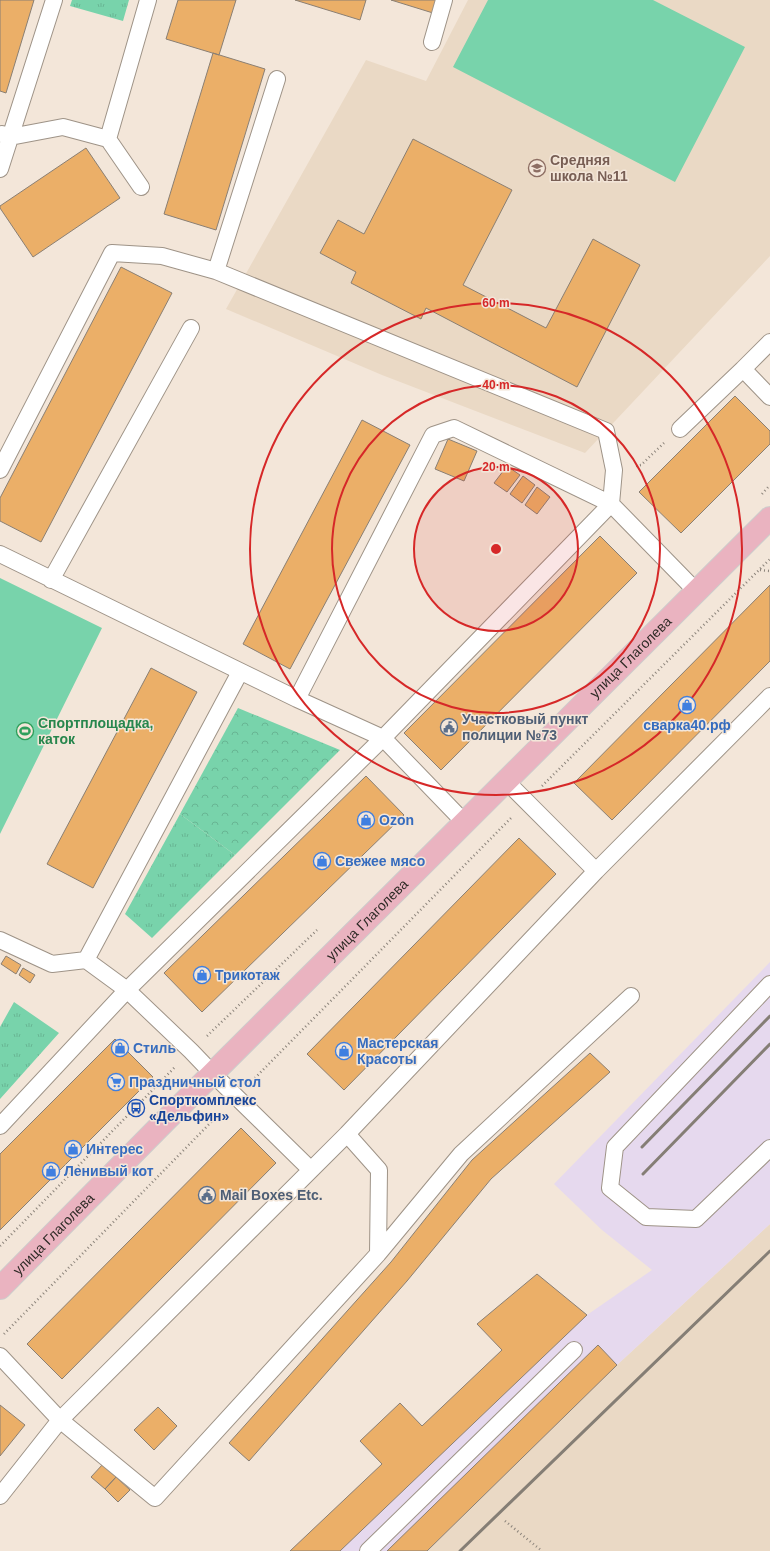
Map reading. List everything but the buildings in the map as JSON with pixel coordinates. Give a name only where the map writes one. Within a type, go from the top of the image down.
[{"type":"main road","name":"улица Глаголева","points":[[0,1288],[770,518]]},
{"type":"lane","points":[[0,169],[5,135],[54,0]]},
{"type":"lane","points":[[108,139],[148,0]]},
{"type":"lane","points":[[432,42],[444,0]]},
{"type":"lane","points":[[216,271],[276,79]]},
{"type":"lane","points":[[5,135],[62,127],[108,139],[141,187]]},
{"type":"lane","points":[[0,470],[112,253],[162,256],[216,271],[606,431],[614,470],[611,504],[383,738],[127,990],[0,1126]]},
{"type":"lane","points":[[51,580],[191,328]]},
{"type":"lane","points":[[680,429],[770,342]]},
{"type":"lane","points":[[743,369],[770,397]]},
{"type":"lane","points":[[297,699],[433,435],[454,428],[611,504],[696,591]]},
{"type":"lane","points":[[0,554],[240,672],[383,738],[465,823]]},
{"type":"lane","points":[[86,960],[240,672]]},
{"type":"lane","points":[[0,1496],[60,1420],[347,1134],[596,871],[770,696]]},
{"type":"lane","points":[[506,781],[596,871]]},
{"type":"lane","points":[[0,940],[52,964],[86,960],[127,990],[191,1050],[213,1074],[311,1170]]},
{"type":"lane","points":[[770,984],[615,1147],[610,1188],[646,1217],[696,1219],[770,1148]]},
{"type":"lane","points":[[0,1356],[60,1420],[155,1498],[378,1254],[461,1154],[631,996]]},
{"type":"lane","points":[[347,1134],[379,1170],[378,1254]]},
{"type":"lane","points":[[368,1551],[574,1350]]},
{"type":"path","points":[[614,470],[641,465],[680,429]]},
{"type":"path","points":[[0,1338],[527,802],[770,559]]},
{"type":"path","points":[[759,570],[770,572]]},
{"type":"path","points":[[505,1521],[542,1551]]},
{"type":"shaded area","name":"Средняя школа №11","points":[[468,0],[770,0],[770,256],[585,453],[382,375],[226,309],[366,60],[426,81]]},
{"type":"shaded area","points":[[770,962],[770,1224],[617,1365],[427,1551],[290,1551],[382,1464],[360,1441],[400,1403],[422,1426],[502,1350],[477,1324],[537,1274],[587,1315],[652,1270],[602,1230],[554,1184]]},
{"type":"shaded area","points":[[770,1224],[770,1551],[427,1551],[617,1365]]},
{"type":"green space","points":[[72,0],[129,0],[123,21],[70,6]]},
{"type":"green space","points":[[488,0],[653,0],[745,47],[675,182],[453,67]]},
{"type":"green space","name":"Спортплощадка, каток","points":[[0,578],[102,628],[0,834]]},
{"type":"green space","points":[[238,708],[340,750],[235,855],[180,814]]},
{"type":"green space","points":[[180,814],[235,855],[152,938],[125,914]]},
{"type":"green space","points":[[14,1002],[59,1033],[0,1099],[0,1027]]},
{"type":"railway","points":[[642,1147],[770,1016]]},
{"type":"railway","points":[[643,1174],[770,1044]]},
{"type":"railway","points":[[460,1551],[770,1251]]},
{"type":"place","name":"Средняя школа №11","points":[[537,168]]},
{"type":"place","name":"сварка40.рф","points":[[687,705]]},
{"type":"place","name":"Участковый пункт полиции №73","points":[[449,727]]},
{"type":"place","name":"Спортплощадка, каток","points":[[25,731]]},
{"type":"place","name":"Ozon","points":[[366,820]]},
{"type":"place","name":"Свежее мясо","points":[[322,861]]},
{"type":"place","name":"Трикотаж","points":[[202,975]]},
{"type":"place","name":"Стиль","points":[[120,1048]]},
{"type":"place","name":"Мастерская Красоты","points":[[344,1051]]},
{"type":"place","name":"Праздничный стол","points":[[116,1082]]},
{"type":"place","name":"Спорткомплекс «Дельфин»","points":[[136,1108]]},
{"type":"place","name":"Интерес","points":[[73,1149]]},
{"type":"place","name":"Ленивый кот","points":[[51,1171]]},
{"type":"place","name":"Mail Boxes Etc.","points":[[207,1195]]}]
